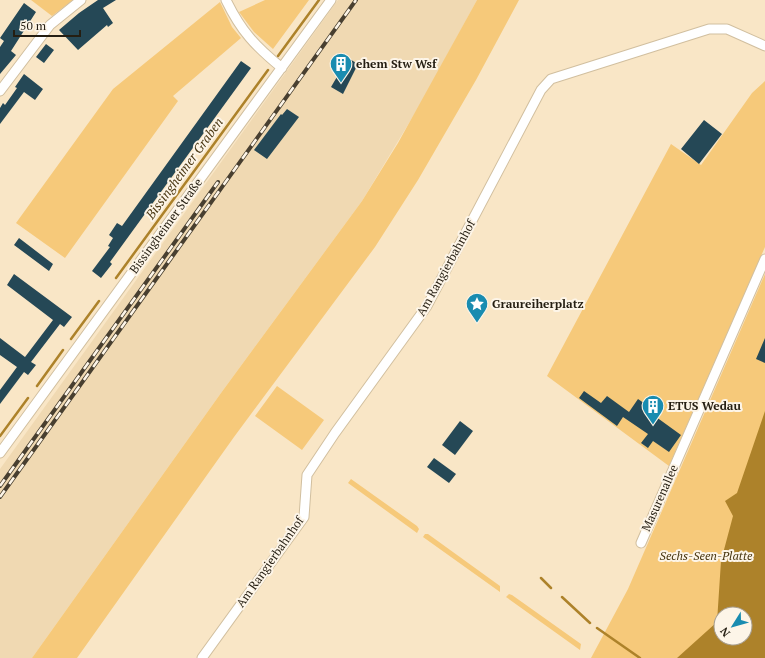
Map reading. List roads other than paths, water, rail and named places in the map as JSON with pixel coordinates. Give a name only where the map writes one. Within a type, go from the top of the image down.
[{"type":"street","points":[[0,91],[50,25],[81,0]]},
{"type":"street","points":[[226,0],[239,25],[255,45],[282,68]]},
{"type":"street","name":"Bissingheimer Straße","points":[[0,453],[331,0]]},
{"type":"street","name":"Am Rangierbahnhof","points":[[202,658],[304,517],[307,475],[335,433],[427,306],[541,90],[551,79],[709,29],[727,28],[765,46]]},
{"type":"street","name":"Masurenallee","points":[[641,543],[765,259]]},
{"type":"waterway","name":"Bissingheimer Graben","points":[[278,56],[319,0]]},
{"type":"waterway","name":"Bissingheimer Graben","points":[[116,278],[268,70]]},
{"type":"waterway","name":"Bissingheimer Graben","points":[[71,339],[99,301]]},
{"type":"waterway","name":"Bissingheimer Graben","points":[[37,386],[63,350]]},
{"type":"waterway","name":"Bissingheimer Graben","points":[[0,436],[28,398]]},
{"type":"waterway","points":[[541,578],[551,588]]},
{"type":"waterway","points":[[562,597],[590,623]]},
{"type":"waterway","points":[[597,628],[640,658]]},
{"type":"railway","points":[[0,497],[356,0]]},
{"type":"railway","points":[[0,486],[218,182]]},
{"type":"place","name":"ehem Stw Wsf","points":[[341,84]]},
{"type":"place","name":"Graureiherplatz","points":[[477,324]]},
{"type":"place","name":"ETUS Wedau","points":[[653,426]]},
{"type":"park label","name":"Sechs-Seen-Platte","points":[[706,556]]}]
